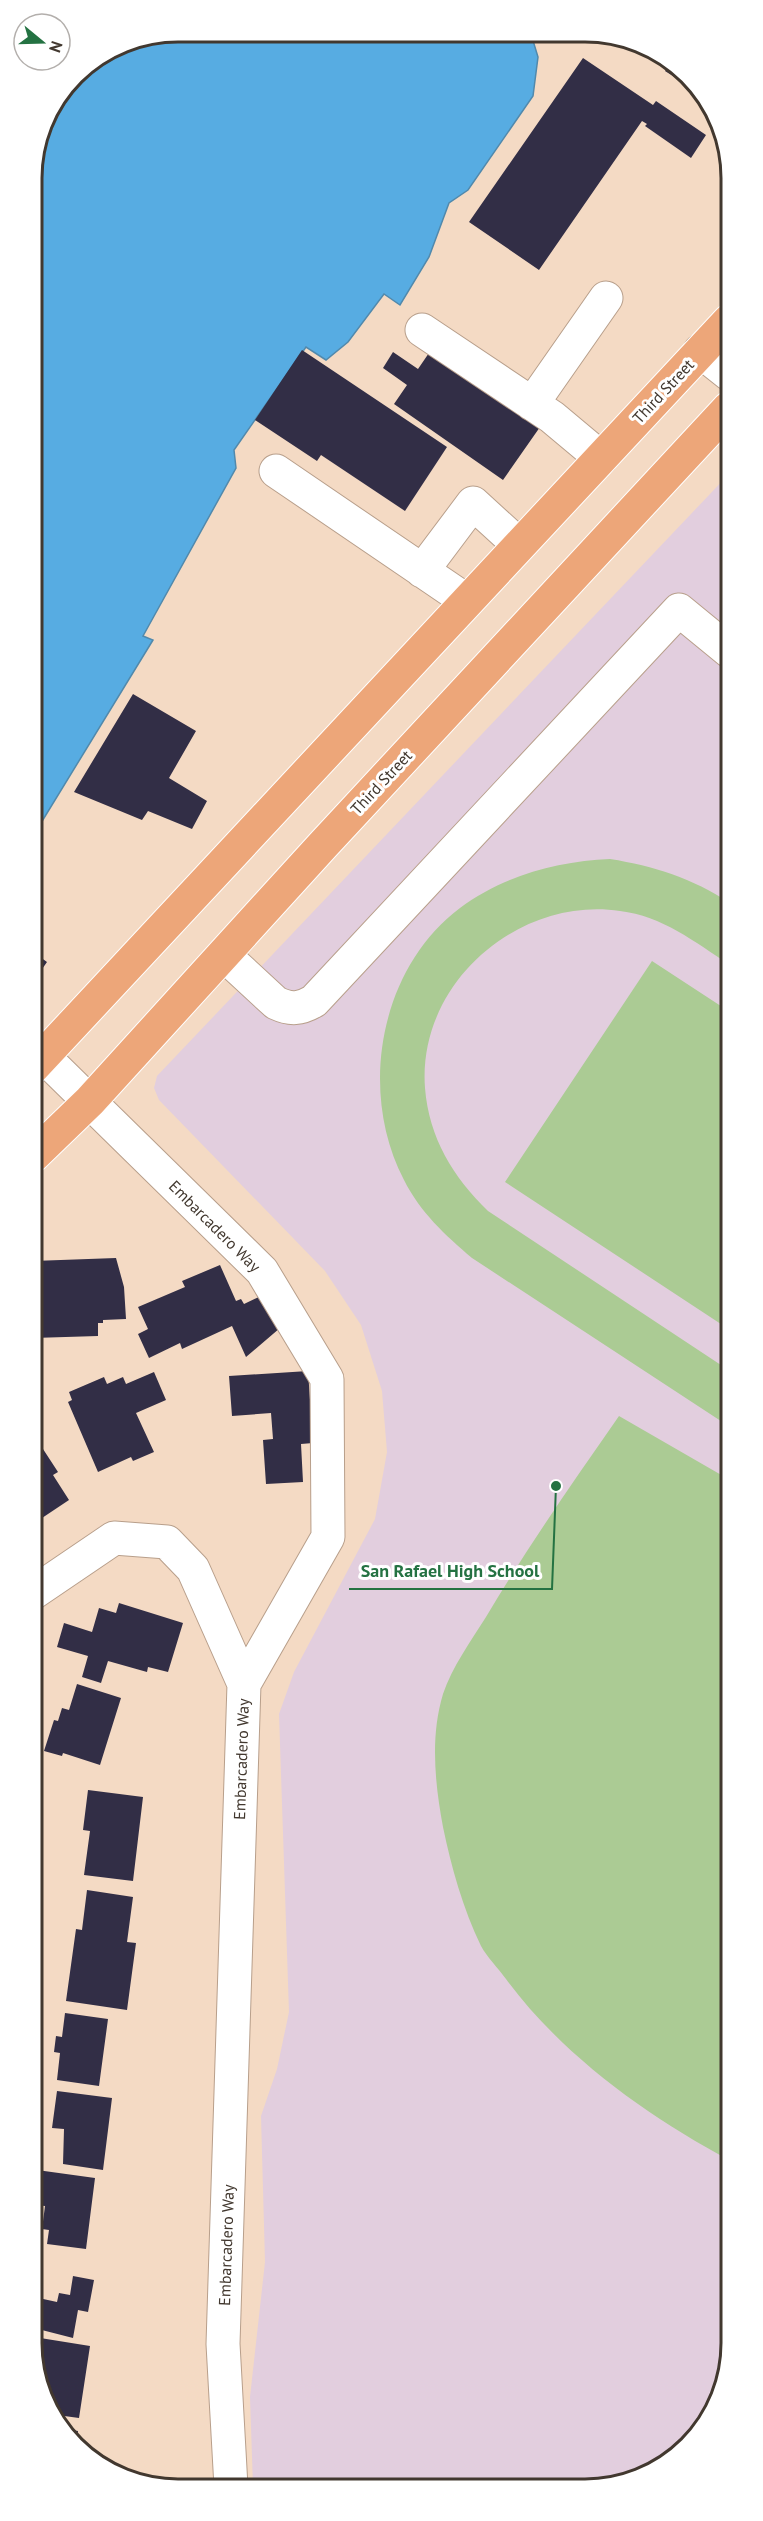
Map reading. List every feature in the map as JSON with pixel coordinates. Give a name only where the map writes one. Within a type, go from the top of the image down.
[{"type":"main road","name":"Third Street","points":[[42,1057],[721,329]]},
{"type":"main road","name":"Third Street","points":[[42,1147],[90,1101],[721,417]]},
{"type":"street","points":[[532,404],[606,298]]},
{"type":"street","points":[[423,330],[532,404],[601,458]]},
{"type":"street","points":[[700,351],[721,368]]},
{"type":"street","points":[[276,471],[467,601]]},
{"type":"street","points":[[422,571],[473,503],[519,545]]},
{"type":"street","points":[[224,955],[276,1003],[300,1009],[314,1001],[679,610],[721,644]]},
{"type":"street","name":"Embarcadero Way","points":[[42,1064],[90,1101],[262,1271],[327,1379],[328,1537],[243,1684],[223,2344],[231,2479]]},
{"type":"street","points":[[42,1587],[114,1538],[168,1542],[193,1569],[243,1684]]},
{"type":"shaded area","points":[[721,482],[721,2352],[711,2395],[698,2419],[668,2451],[629,2472],[594,2479],[253,2479],[250,2397],[265,2262],[261,2116],[277,2069],[289,2012],[279,1714],[294,1672],[375,1519],[387,1452],[382,1391],[361,1325],[325,1271],[159,1100],[154,1088],[157,1076]]},
{"type":"green space","points":[[610,859],[642,865],[687,880],[721,897],[721,959],[664,924],[620,911],[582,910],[546,918],[512,933],[482,954],[457,982],[438,1014],[427,1050],[425,1088],[427,1106],[437,1140],[445,1156],[464,1184],[488,1211],[721,1365],[721,1421],[472,1258],[425,1213],[410,1192],[390,1146],[382,1109],[380,1071],[384,1034],[395,998],[411,964],[432,934],[460,908],[494,887],[532,872],[590,860]]},
{"type":"green space","points":[[652,961],[721,1006],[721,1324],[505,1182]]},
{"type":"green space","points":[[619,1416],[721,1475],[721,2155],[668,2124],[608,2082],[553,2034],[529,2007],[481,1946],[463,1902],[446,1842],[440,1811],[435,1760],[436,1727],[443,1694],[462,1654],[568,1490]]},
{"type":"water","points":[[533,42],[538,57],[533,96],[468,190],[449,203],[429,257],[400,305],[384,294],[348,342],[326,360],[306,347],[234,450],[236,468],[143,636],[153,640],[42,821],[42,169],[49,134],[60,110],[70,95],[95,70],[126,52],[160,43]]},
{"type":"building","points":[[583,58],[653,105],[656,101],[706,135],[691,158],[645,126],[647,124],[642,121],[539,270],[469,222]]},
{"type":"building","points":[[302,350],[447,447],[405,511],[321,455],[317,461],[255,420]]},
{"type":"building","points":[[431,350],[540,427],[503,480],[394,404],[407,385],[383,368],[393,352],[418,369]]},
{"type":"building","points":[[133,694],[196,731],[169,778],[207,801],[192,829],[148,811],[142,820],[74,792]]},
{"type":"building","points":[[42,958],[47,962],[42,969]]},
{"type":"building","points":[[116,1258],[124,1287],[126,1319],[103,1320],[103,1323],[98,1323],[98,1336],[42,1338],[42,1261]]},
{"type":"building","points":[[220,1265],[236,1301],[241,1299],[244,1304],[265,1294],[280,1328],[246,1357],[232,1326],[182,1349],[180,1343],[149,1358],[138,1334],[148,1329],[138,1307],[185,1287],[182,1281]]},
{"type":"building","points":[[308,1371],[313,1443],[301,1444],[303,1482],[266,1484],[263,1440],[273,1439],[271,1413],[232,1416],[229,1376]]},
{"type":"building","points":[[154,1372],[166,1400],[136,1413],[154,1452],[133,1461],[131,1457],[98,1472],[68,1402],[72,1400],[69,1392],[104,1377],[107,1384],[123,1377],[126,1384]]},
{"type":"building","points":[[42,1450],[58,1472],[53,1475],[69,1500],[42,1518]]},
{"type":"building","points":[[119,1603],[183,1623],[168,1672],[148,1667],[147,1672],[108,1661],[101,1683],[82,1677],[88,1656],[57,1647],[64,1623],[92,1632],[99,1608],[116,1613]]},
{"type":"building","points":[[77,1684],[121,1698],[100,1765],[63,1753],[62,1756],[44,1751],[54,1720],[58,1721],[62,1708],[69,1710]]},
{"type":"building","points":[[88,1790],[143,1797],[133,1881],[84,1875],[90,1831],[83,1830]]},
{"type":"building","points":[[87,1890],[133,1897],[127,1942],[136,1943],[127,2010],[66,2001],[76,1929],[82,1930]]},
{"type":"building","points":[[65,2013],[108,2019],[99,2086],[57,2080],[60,2053],[54,2052],[56,2036],[62,2037]]},
{"type":"building","points":[[57,2091],[112,2098],[103,2170],[63,2164],[64,2129],[52,2128]]},
{"type":"building","points":[[42,2171],[95,2178],[86,2249],[47,2244],[49,2230],[42,2229],[45,2206],[42,2206]]},
{"type":"building","points":[[73,2276],[94,2280],[88,2312],[78,2310],[73,2338],[42,2330],[42,2299],[57,2302],[59,2293],[70,2295]]},
{"type":"building","points":[[42,2338],[90,2346],[79,2418],[63,2416],[56,2403],[45,2370]]},
{"type":"place","name":"San Rafael High School","points":[[556,1486]]}]
